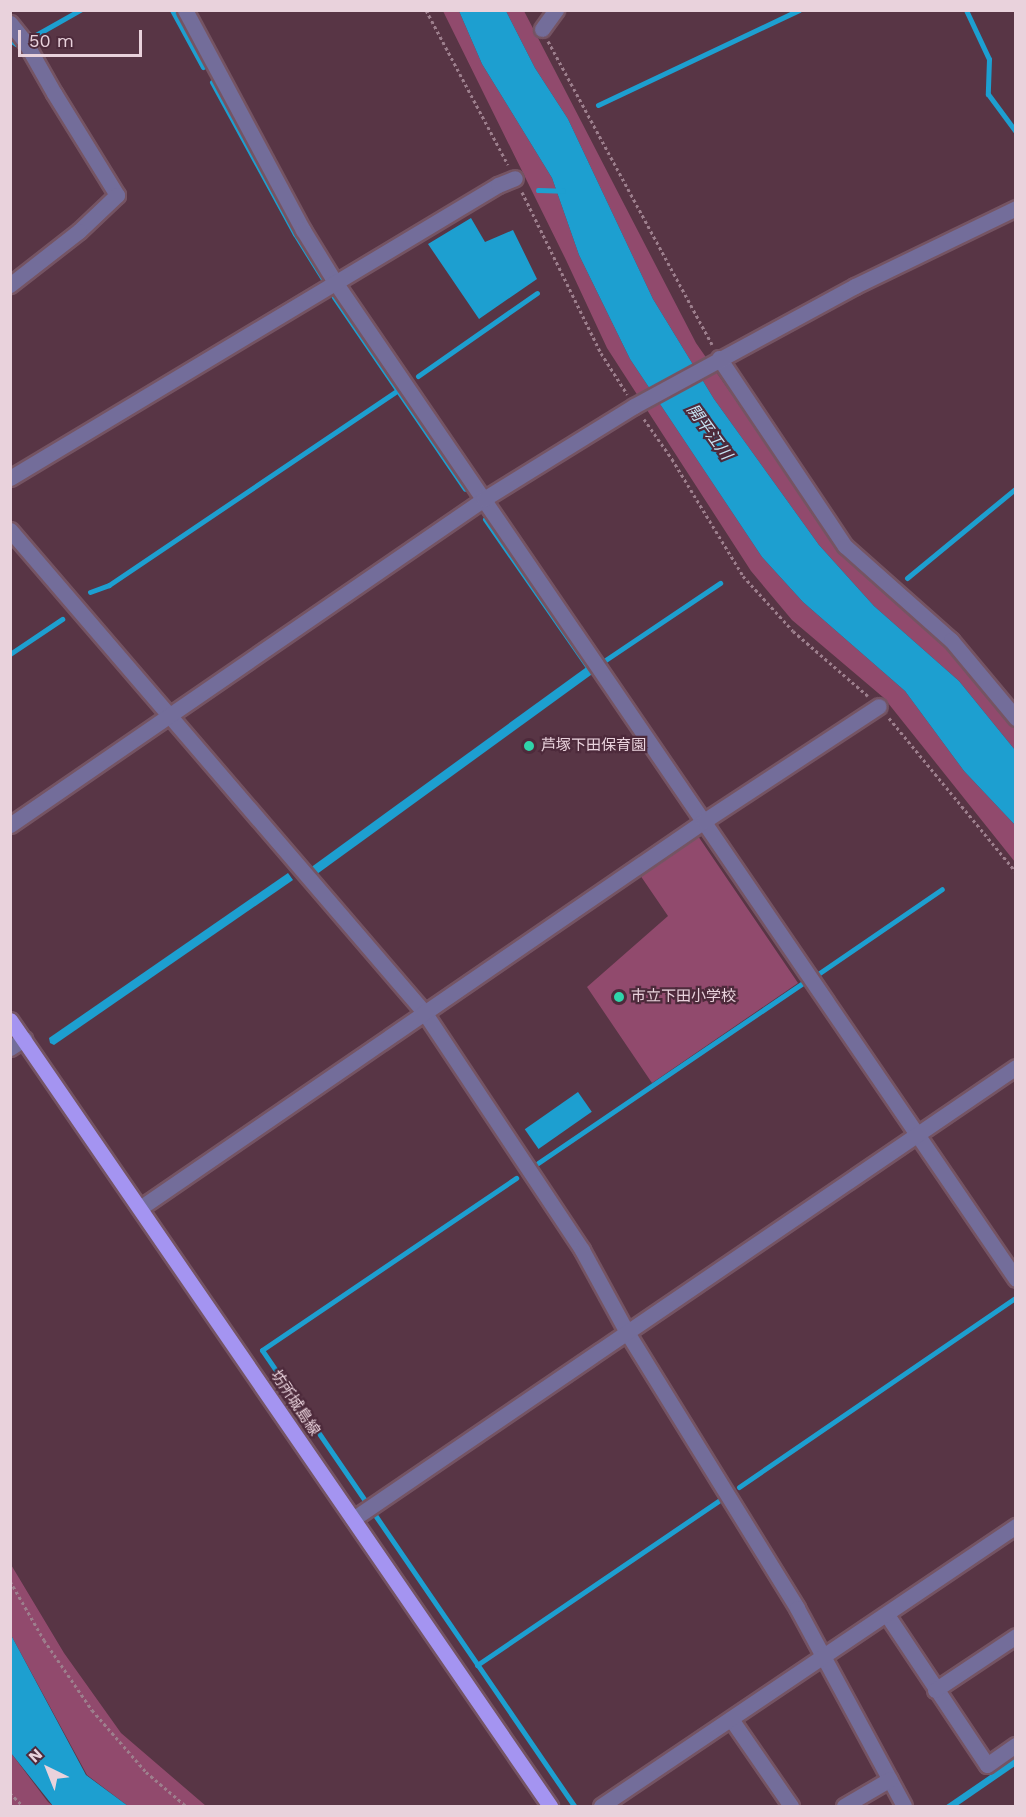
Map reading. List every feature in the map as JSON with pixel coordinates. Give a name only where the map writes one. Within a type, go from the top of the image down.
[{"type":"main road","name":"坊所城島線","points":[[10,1020],[550,1806]]},
{"type":"street","points":[[185,10],[303,230],[335,282],[1016,1279]]},
{"type":"street","points":[[542,29],[556,10]]},
{"type":"street","points":[[10,23],[24,40],[117,195],[79,231],[10,285]]},
{"type":"street","points":[[10,478],[498,185],[515,178]]},
{"type":"street","points":[[10,825],[484,499],[637,404],[855,286],[1016,208]]},
{"type":"street","points":[[715,360],[845,546],[951,640],[1016,718]]},
{"type":"street","points":[[10,530],[424,1012],[582,1250],[627,1334],[738,1510],[823,1656],[904,1806]]},
{"type":"street","points":[[141,1208],[704,821],[879,706]]},
{"type":"street","points":[[10,1048],[24,1039]]},
{"type":"street","points":[[353,1519],[1016,1067]]},
{"type":"street","points":[[601,1806],[1016,1526]]},
{"type":"street","points":[[887,1615],[987,1765],[1016,1745]]},
{"type":"street","points":[[935,1690],[1016,1636]]},
{"type":"street","points":[[731,1719],[790,1806]]},
{"type":"street","points":[[844,1806],[890,1779]]},
{"type":"path","points":[[426,10],[515,178],[602,353],[672,459],[743,576],[793,631],[879,706],[1016,872]]},
{"type":"path","points":[[542,29],[715,360]]},
{"type":"path","points":[[10,1581],[44,1640],[92,1710],[146,1772],[186,1806]]},
{"type":"path","points":[[10,1793],[23,1806]]},
{"type":"shaded area","points":[[443,11],[459,11],[482,64],[552,178],[579,255],[630,359],[762,557],[803,602],[905,691],[964,771],[1015,825],[1015,862],[884,698],[792,620],[751,571],[607,348]]},
{"type":"shaded area","points":[[506,11],[524,11],[696,343],[841,551],[955,654],[1015,729],[1015,750],[959,681],[874,606],[819,545],[714,399],[653,299],[568,119],[535,68]]},
{"type":"shaded area","points":[[698,836],[798,983],[652,1083],[587,987],[668,916],[640,875]]},
{"type":"shaded area","points":[[10,1563],[64,1653],[121,1733],[206,1806],[128,1806],[87,1775],[11,1635]]},
{"type":"shaded area","points":[[11,1753],[48,1802],[53,1806],[11,1806]]},
{"type":"water","name":"開平江川","points":[[459,11],[506,11],[535,68],[568,119],[653,299],[714,399],[819,545],[874,606],[959,681],[1015,750],[1015,825],[964,771],[905,691],[803,602],[762,557],[630,359],[579,255],[552,178],[482,64]]},
{"type":"water","points":[[471,218],[485,242],[513,230],[537,279],[479,319],[428,244]]},
{"type":"water","points":[[588,666],[593,673],[317,874],[312,866]]},
{"type":"water","points":[[288,873],[293,880],[54,1045],[50,1043],[49,1038]]},
{"type":"water","points":[[578,1092],[592,1112],[539,1149],[525,1129]]},
{"type":"water","points":[[11,1635],[86,1775],[128,1806],[53,1806],[11,1753]]},
{"type":"water","points":[[1015,1758],[1015,1766],[957,1806],[945,1806]]},
{"type":"waterway","points":[[34,36],[80,10]]},
{"type":"waterway","points":[[172,10],[203,67]]},
{"type":"waterway","points":[[598,105],[799,10]]},
{"type":"waterway","points":[[966,10],[989,59],[988,94],[1016,132]]},
{"type":"waterway","points":[[10,40],[16,44]]},
{"type":"waterway","points":[[212,82],[295,234],[323,279]]},
{"type":"waterway","points":[[538,190],[563,191]]},
{"type":"waterway","points":[[418,376],[537,293]]},
{"type":"waterway","points":[[334,297],[465,489]]},
{"type":"waterway","points":[[90,592],[109,585],[398,390]]},
{"type":"waterway","points":[[907,578],[1016,488]]},
{"type":"waterway","points":[[485,519],[588,667]]},
{"type":"waterway","points":[[604,661],[720,583]]},
{"type":"waterway","points":[[10,654],[62,619]]},
{"type":"waterway","points":[[818,974],[942,889]]},
{"type":"waterway","points":[[538,1163],[803,983]]},
{"type":"waterway","points":[[366,1502],[262,1350],[516,1178]]},
{"type":"waterway","points":[[739,1487],[1015,1298]]},
{"type":"waterway","points":[[477,1665],[718,1501]]},
{"type":"waterway","points":[[375,1515],[574,1806]]},
{"type":"place","name":"芦塚下田保育園","points":[[529,746]]},
{"type":"place","name":"市立下田小学校","points":[[619,997]]}]
